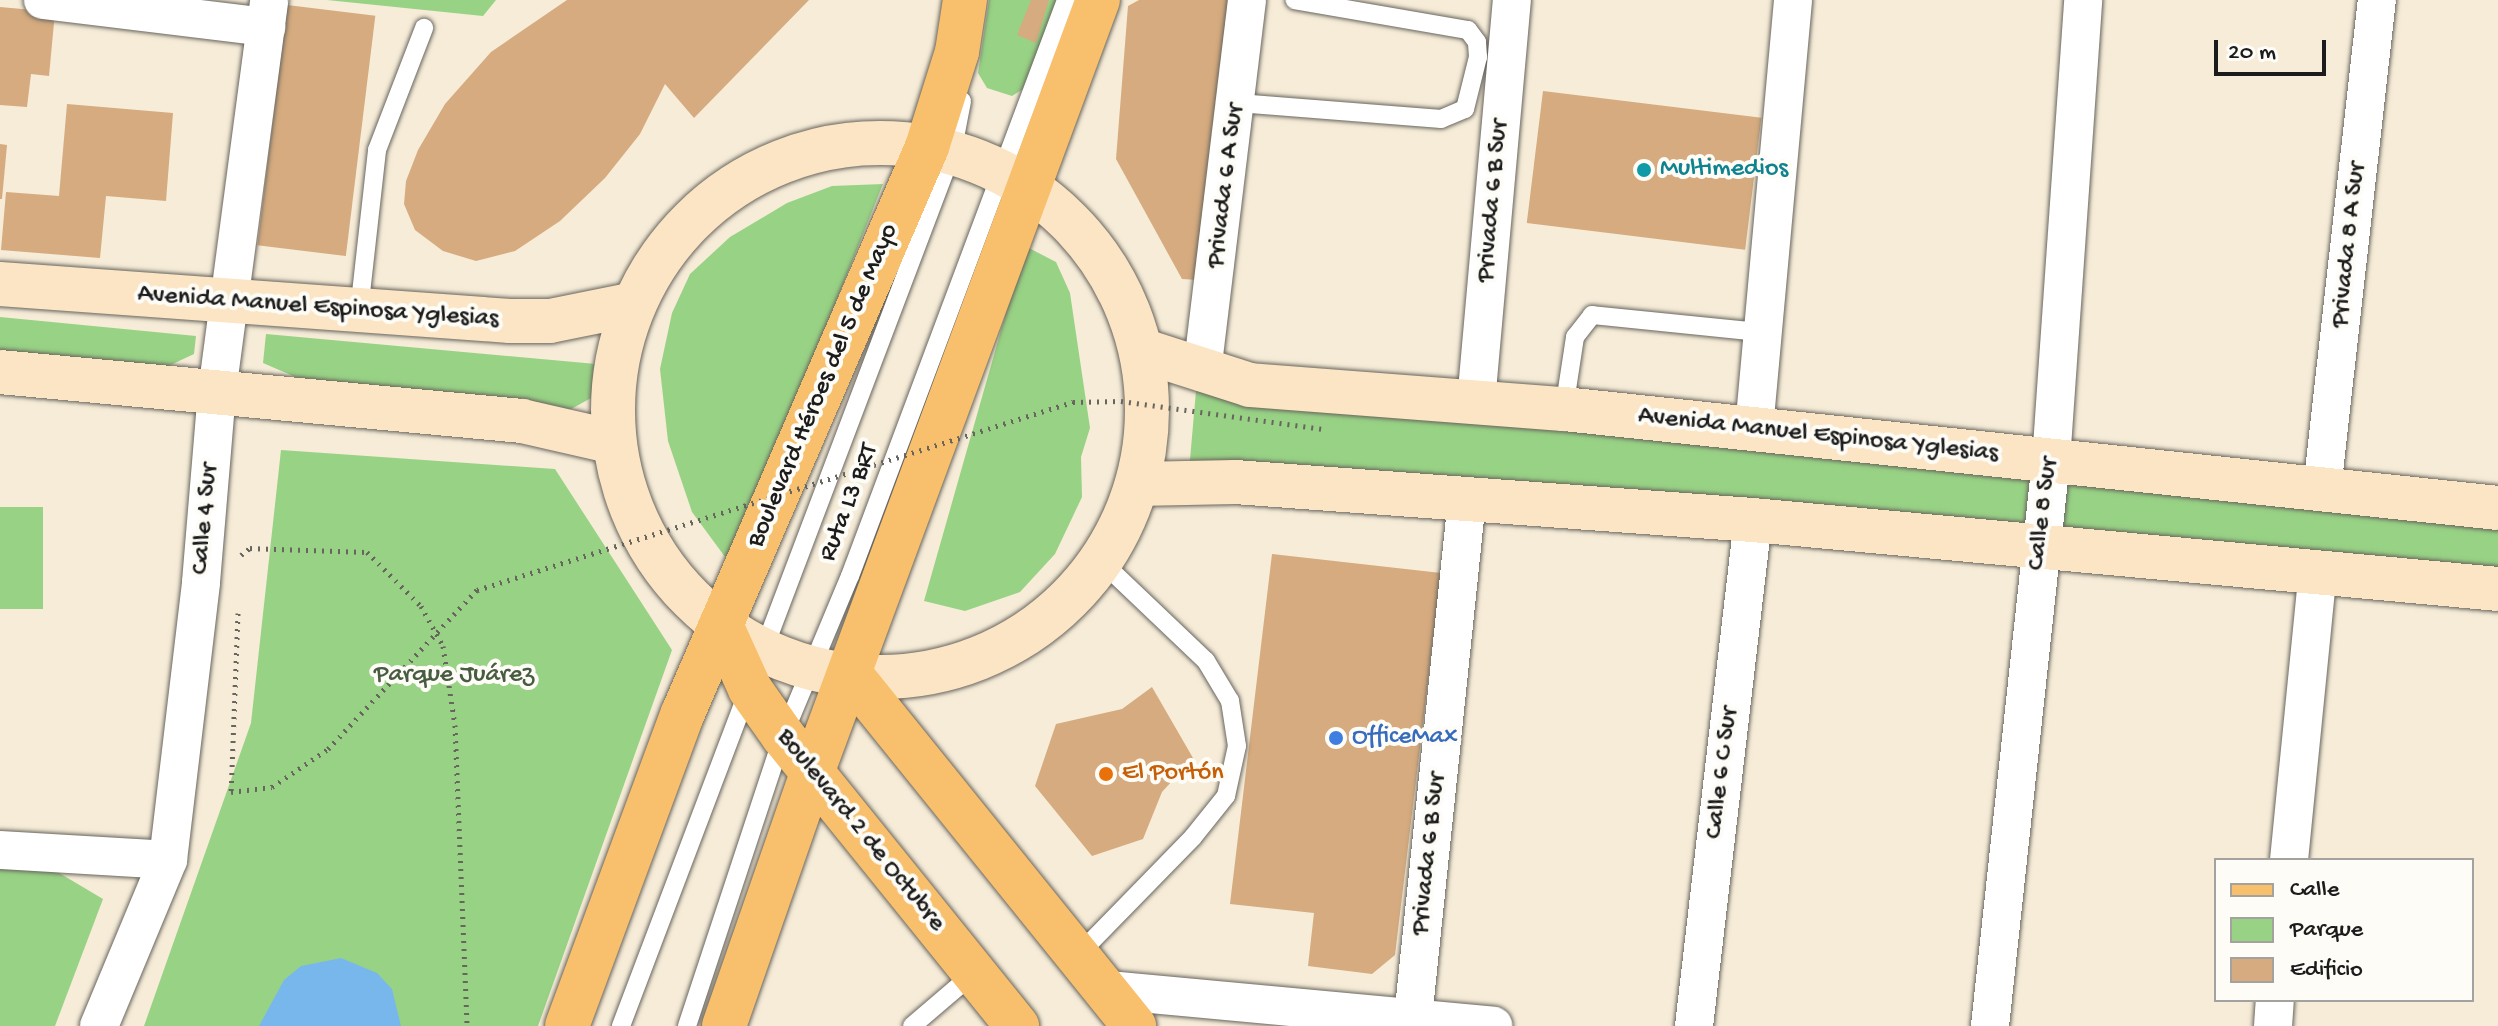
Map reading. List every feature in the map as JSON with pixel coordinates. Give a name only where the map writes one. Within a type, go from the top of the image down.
[{"type":"main road","name":"Boulevard Héroes del 5 de Mayo","points":[[567,1026],[721,625],[939,150],[965,0]]},
{"type":"main road","points":[[724,1026],[812,773],[831,672],[1015,179],[1098,0]]},
{"type":"main road","points":[[721,625],[680,589],[648,545],[626,495],[614,442],[615,372],[634,304],[664,253],[704,209],[753,175],[809,153],[853,145],[939,150],[1015,179],[1068,219],[1101,258],[1126,302],[1141,350],[1148,418],[1137,484],[1101,561],[1063,604],[1017,638],[965,662],[908,675],[755,669]]},
{"type":"main road","name":"Avenida Manuel Espinosa Yglesias","points":[[0,284],[228,304],[550,321],[634,304]]},
{"type":"main road","name":"Avenida Manuel Espinosa Yglesias","points":[[1141,350],[1250,385],[1564,409],[2498,508]]},
{"type":"main road","points":[[0,372],[522,421],[614,442]]},
{"type":"main road","points":[[1137,484],[1235,482],[1753,520],[2498,589]]},
{"type":"main road","name":"Boulevard 2 de Octubre","points":[[721,625],[755,669],[783,736],[1017,1026]]},
{"type":"main road","points":[[831,672],[1108,990],[1134,1026]]},
{"type":"street","points":[[43,0],[267,13]]},
{"type":"street","name":"Privada 6 A Sur","points":[[1202,372],[1238,103],[1247,0]]},
{"type":"street","name":"Privada 6 B Sur","points":[[1476,402],[1512,0]]},
{"type":"street","points":[[1754,429],[1760,332],[1793,0]]},
{"type":"street","name":"Calle 8 Sur","points":[[1990,1026],[2051,461],[2083,0]]},
{"type":"street","name":"Privada 8 A Sur","points":[[2322,489],[2377,0]]},
{"type":"street","name":"Calle 4 Sur","points":[[99,1026],[168,860],[201,582],[217,392],[267,13]]},
{"type":"street","name":"Privada 6 B Sur","points":[[1413,1018],[1467,499]]},
{"type":"street","name":"Calle 6 C Sur","points":[[1694,1026],[1753,520]]},
{"type":"street","points":[[2289,858],[2318,571]]},
{"type":"street","points":[[0,850],[168,860]]},
{"type":"street","points":[[1108,990],[1493,1026]]},
{"type":"street","points":[[2273,1026],[2275,1002]]},
{"type":"lane","points":[[621,1026],[755,669],[939,150],[981,0]]},
{"type":"lane","points":[[1015,179],[1066,0]]},
{"type":"lane","points":[[1238,103],[1441,119],[1465,109],[1478,57],[1477,42],[1468,30],[1295,0]]},
{"type":"lane","points":[[359,311],[377,150],[424,28]]},
{"type":"lane","points":[[1564,409],[1575,337],[1592,315],[1760,332]]},
{"type":"lane","points":[[1078,955],[1193,837],[1226,796],[1237,746],[1230,701],[1206,661],[1101,561]]},
{"type":"lane","points":[[687,1026],[783,736],[831,672]]},
{"type":"lane","points":[[912,1026],[974,973]]},
{"type":"path","points":[[238,613],[231,792],[272,787],[328,749],[477,590],[1073,402],[1121,401],[1323,429]]},
{"type":"path","points":[[201,582],[250,548],[367,552],[421,606],[443,646],[455,725],[467,1026]]},
{"type":"green space","points":[[327,0],[496,0],[483,16]]},
{"type":"green space","points":[[989,0],[1056,0],[1033,72],[1025,88],[1012,96],[987,88],[978,73]]},
{"type":"green space","points":[[883,184],[731,565],[692,512],[668,441],[660,369],[672,313],[690,274],[730,237],[787,203],[832,186]]},
{"type":"green space","points":[[1025,246],[1056,262],[1070,293],[1090,428],[1081,457],[1082,497],[1055,554],[1020,592],[965,611],[924,601]]},
{"type":"green space","points":[[0,317],[196,336],[194,354],[162,369],[0,352]]},
{"type":"green space","points":[[266,334],[596,364],[593,397],[562,414],[330,392],[263,363]]},
{"type":"green space","points":[[1196,391],[2034,464],[2027,541],[1189,468]]},
{"type":"green space","name":"Parque Juárez","points":[[281,450],[555,469],[672,650],[538,1026],[144,1026],[251,723]]},
{"type":"green space","points":[[2062,471],[2498,522],[2498,573],[2055,537]]},
{"type":"green space","points":[[0,507],[43,507],[43,609],[0,609]]},
{"type":"green space","points":[[0,857],[39,861],[103,899],[55,1026],[0,1026]]},
{"type":"water","points":[[341,958],[377,973],[392,989],[401,1026],[259,1026],[284,980],[301,966]]},
{"type":"building","points":[[567,0],[809,0],[694,118],[665,84],[640,134],[605,178],[560,221],[515,251],[476,261],[443,251],[415,230],[404,204],[406,181],[418,150],[445,104],[491,52]]},
{"type":"building","points":[[1031,0],[1049,0],[1036,43],[1017,35]]},
{"type":"building","points":[[1139,0],[1233,0],[1198,280],[1182,279],[1116,159],[1128,6]]},
{"type":"building","points":[[287,5],[375,16],[346,256],[258,245]]},
{"type":"building","points":[[0,7],[55,12],[49,76],[31,74],[27,107],[0,105]]},
{"type":"building","name":"Multimedios","points":[[1543,91],[1761,118],[1745,250],[1527,223]]},
{"type":"building","points":[[67,104],[173,113],[166,201],[106,196],[100,258],[1,250],[6,192],[59,196]]},
{"type":"building","points":[[0,144],[7,145],[2,199],[0,199]]},
{"type":"building","name":"OfficeMax","points":[[1272,554],[1441,573],[1395,955],[1372,974],[1308,966],[1314,913],[1230,904]]},
{"type":"building","points":[[1152,687],[1193,758],[1162,792],[1143,839],[1092,856],[1035,786],[1056,724],[1122,709]]},
{"type":"place","name":"Multimedios","points":[[1644,170]]},
{"type":"place","name":"OfficeMax","points":[[1336,738]]},
{"type":"place","name":"El Portón","points":[[1106,774]]}]
